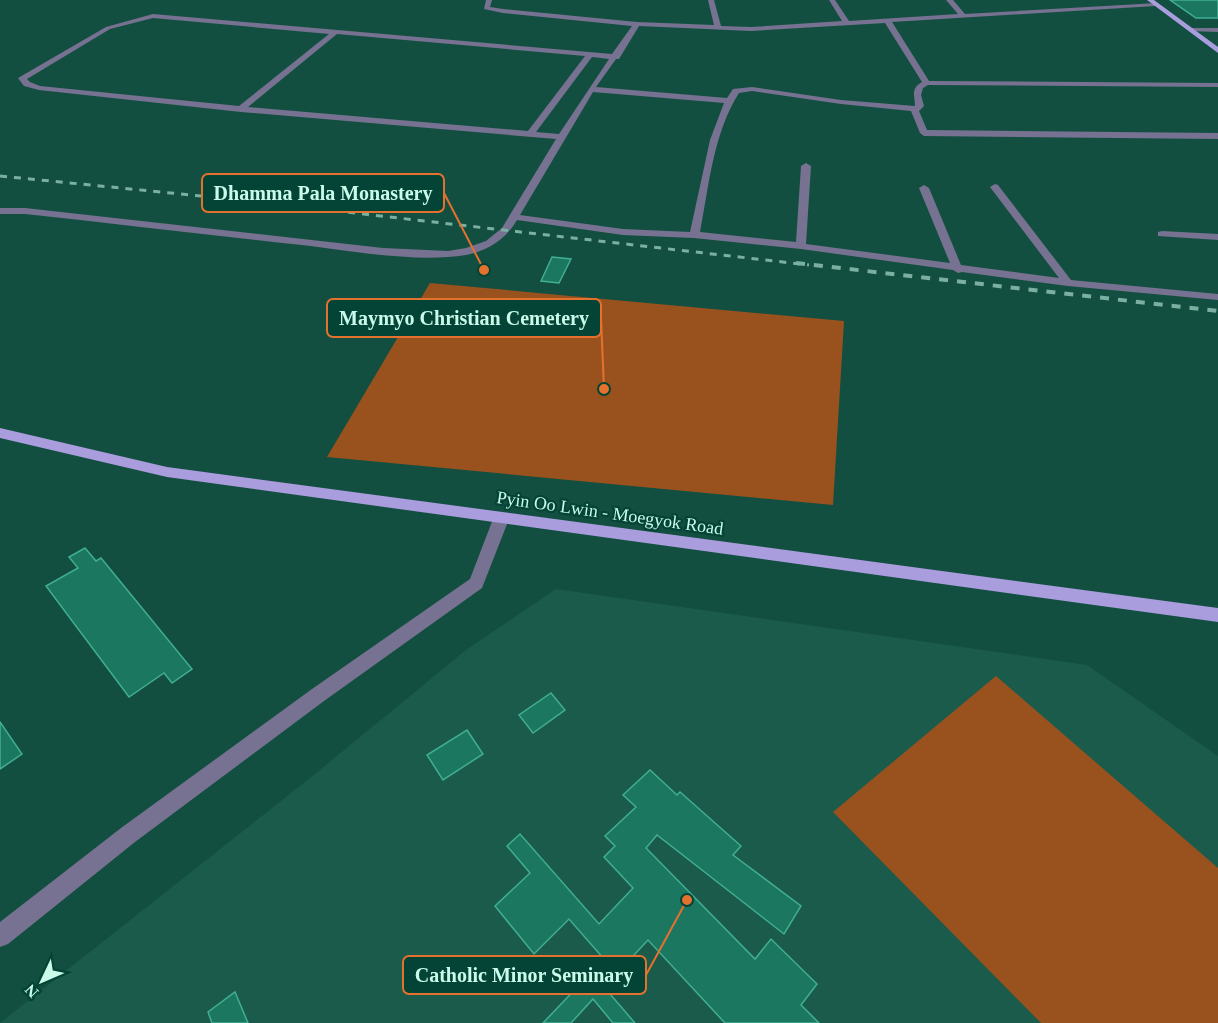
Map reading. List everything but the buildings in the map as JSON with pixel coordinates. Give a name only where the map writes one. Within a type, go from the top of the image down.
[{"type":"main road","points":[[1153,2],[1218,51]]},
{"type":"main road","name":"Pyin Oo Lwin - Moegyok Road","points":[[0,433],[166,472],[1218,615]]},
{"type":"street","points":[[489,0],[486,8],[492,9],[637,24],[751,29],[1153,2]]},
{"type":"street","points":[[711,0],[718,28]]},
{"type":"street","points":[[832,0],[847,23]]},
{"type":"street","points":[[949,0],[963,16]]},
{"type":"street","points":[[563,137],[241,109],[39,88],[27,84],[22,78],[108,28],[153,16],[616,57]]},
{"type":"street","points":[[886,20],[909,51],[926,83]]},
{"type":"street","points":[[0,211],[36,212],[383,251],[448,254],[468,250],[490,243],[506,230],[591,89],[616,57],[637,24]]},
{"type":"street","points":[[1191,30],[1218,30]]},
{"type":"street","points":[[241,109],[336,32]]},
{"type":"street","points":[[530,134],[590,55]]},
{"type":"street","points":[[916,109],[920,106],[917,95],[919,87],[926,83],[1218,85]]},
{"type":"street","points":[[694,235],[714,144],[728,101],[736,91],[744,88],[841,102],[916,109]]},
{"type":"street","points":[[591,89],[728,101]]},
{"type":"street","points":[[916,109],[924,133],[934,135],[1218,136]]},
{"type":"street","points":[[801,246],[806,166]]},
{"type":"street","points":[[995,187],[1068,284]]},
{"type":"street","points":[[924,188],[958,270]]},
{"type":"street","points":[[515,217],[623,232],[694,235],[801,246],[1068,284],[1218,297]]},
{"type":"street","points":[[1162,234],[1218,237]]},
{"type":"street","points":[[0,936],[156,814],[476,583],[501,519]]},
{"type":"shaded area","points":[[430,283],[844,321],[833,505],[327,457]]},
{"type":"shaded area","points":[[556,589],[1087,665],[1218,756],[1218,1023],[0,1023],[310,778],[466,650]]},
{"type":"shaded area","points":[[996,676],[1218,868],[1218,1023],[1041,1023],[833,812]]},
{"type":"railway","points":[[0,176],[241,200],[809,265]]},
{"type":"railway","points":[[796,263],[1218,311]]},
{"type":"place","name":"Dhamma Pala Monastery","points":[[484,270]]},
{"type":"place","name":"Maymyo Christian Cemetery","points":[[604,389]]},
{"type":"place","name":"Catholic Minor Seminary","points":[[687,900]]}]
